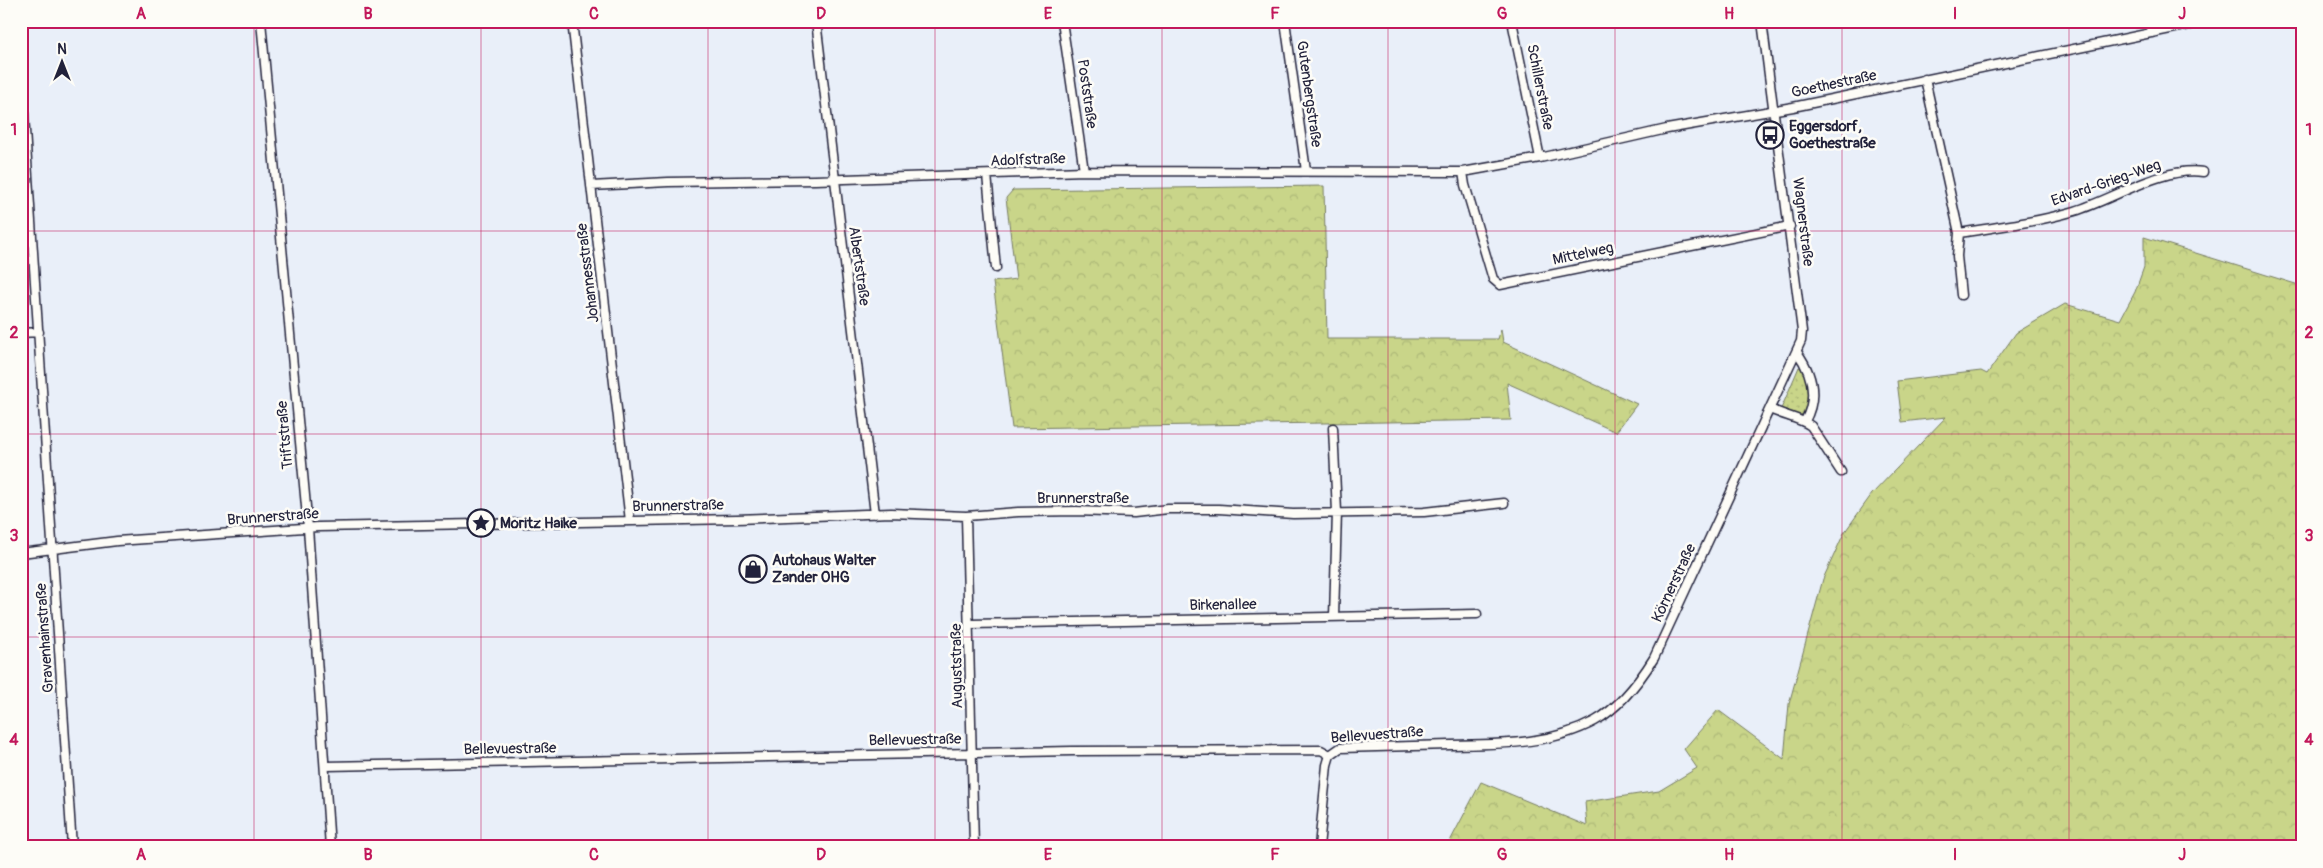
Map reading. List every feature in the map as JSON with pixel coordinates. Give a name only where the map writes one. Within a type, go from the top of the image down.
[{"type":"street","name":"Triftstraße","points":[[260,21],[308,528],[326,766],[330,847]]},
{"type":"street","name":"Johannesstraße","points":[[572,21],[630,521]]},
{"type":"street","name":"Albertstraße","points":[[816,21],[833,179],[875,514]]},
{"type":"street","name":"Poststraße","points":[[1062,21],[1084,171]]},
{"type":"street","name":"Gutenbergstraße","points":[[1285,21],[1306,171]]},
{"type":"street","name":"Schillerstraße","points":[[1512,21],[1540,158]]},
{"type":"street","name":"Wagnerstraße","points":[[1762,21],[1790,226],[1802,331],[1797,352]]},
{"type":"street","points":[[2150,21],[2152,33]]},
{"type":"street","name":"Goethestraße","points":[[1464,172],[1540,158],[1667,129],[1775,110],[2208,21]]},
{"type":"street","name":"Gravenhainstraße","points":[[21,69],[72,847]]},
{"type":"street","points":[[1925,79],[1959,233],[1957,256],[1961,295]]},
{"type":"street","name":"Edvard-Grieg-Weg","points":[[1959,233],[2045,218],[2077,210],[2153,180],[2190,170],[2203,172]]},
{"type":"street","name":"Adolfstraße","points":[[591,186],[668,182],[1084,171],[1464,172]]},
{"type":"street","name":"Mittelweg","points":[[1464,172],[1465,185],[1493,279],[1500,285],[1790,226]]},
{"type":"street","points":[[987,175],[996,268]]},
{"type":"street","points":[[21,333],[39,332]]},
{"type":"street","points":[[1797,352],[1810,373],[1812,384],[1812,408],[1806,421]]},
{"type":"street","name":"Körnerstraße","points":[[1501,744],[1544,738],[1580,728],[1612,708],[1642,677],[1654,658],[1797,352]]},
{"type":"street","points":[[1770,409],[1791,418],[1806,421],[1815,430],[1841,472]]},
{"type":"street","points":[[1333,428],[1337,512],[1334,617]]},
{"type":"street","name":"Brunnerstraße","points":[[21,552],[117,541],[308,528],[875,514],[966,516],[1018,512],[1076,511],[1134,513],[1219,509],[1293,514],[1424,512],[1504,503]]},
{"type":"street","name":"Auguststraße","points":[[966,516],[974,847]]},
{"type":"street","name":"Birkenallee","points":[[970,624],[1477,614]]},
{"type":"street","name":"Bellevuestraße","points":[[326,766],[972,753],[1321,750],[1330,755],[1340,748],[1501,744]]},
{"type":"street","points":[[1319,847],[1327,766],[1330,755]]},
{"type":"green space","points":[[1324,186],[1327,339],[1498,339],[1501,329],[1503,342],[1637,404],[1616,432],[1507,383],[1511,420],[1012,428],[993,282],[1016,279],[1006,198],[1013,190]]},
{"type":"green space","points":[[2144,237],[2302,286],[2302,847],[1447,847],[1481,782],[1587,826],[1585,802],[1659,791],[1697,768],[1684,749],[1718,710],[1784,759],[1789,704],[1823,579],[1844,533],[1872,494],[1946,417],[1902,422],[1897,381],[1981,371],[1987,374],[2016,333],[2065,304],[2120,320],[2135,292],[2144,267]]},
{"type":"green space","points":[[1799,367],[1804,370],[1809,386],[1808,411],[1794,416],[1781,409]]},
{"type":"place","name":"Eggersdorf, Goethestraße","points":[[1770,135]]},
{"type":"place","name":"Moritz Haike","points":[[481,523]]},
{"type":"place","name":"Autohaus Walter Zander OHG","points":[[753,569]]}]
